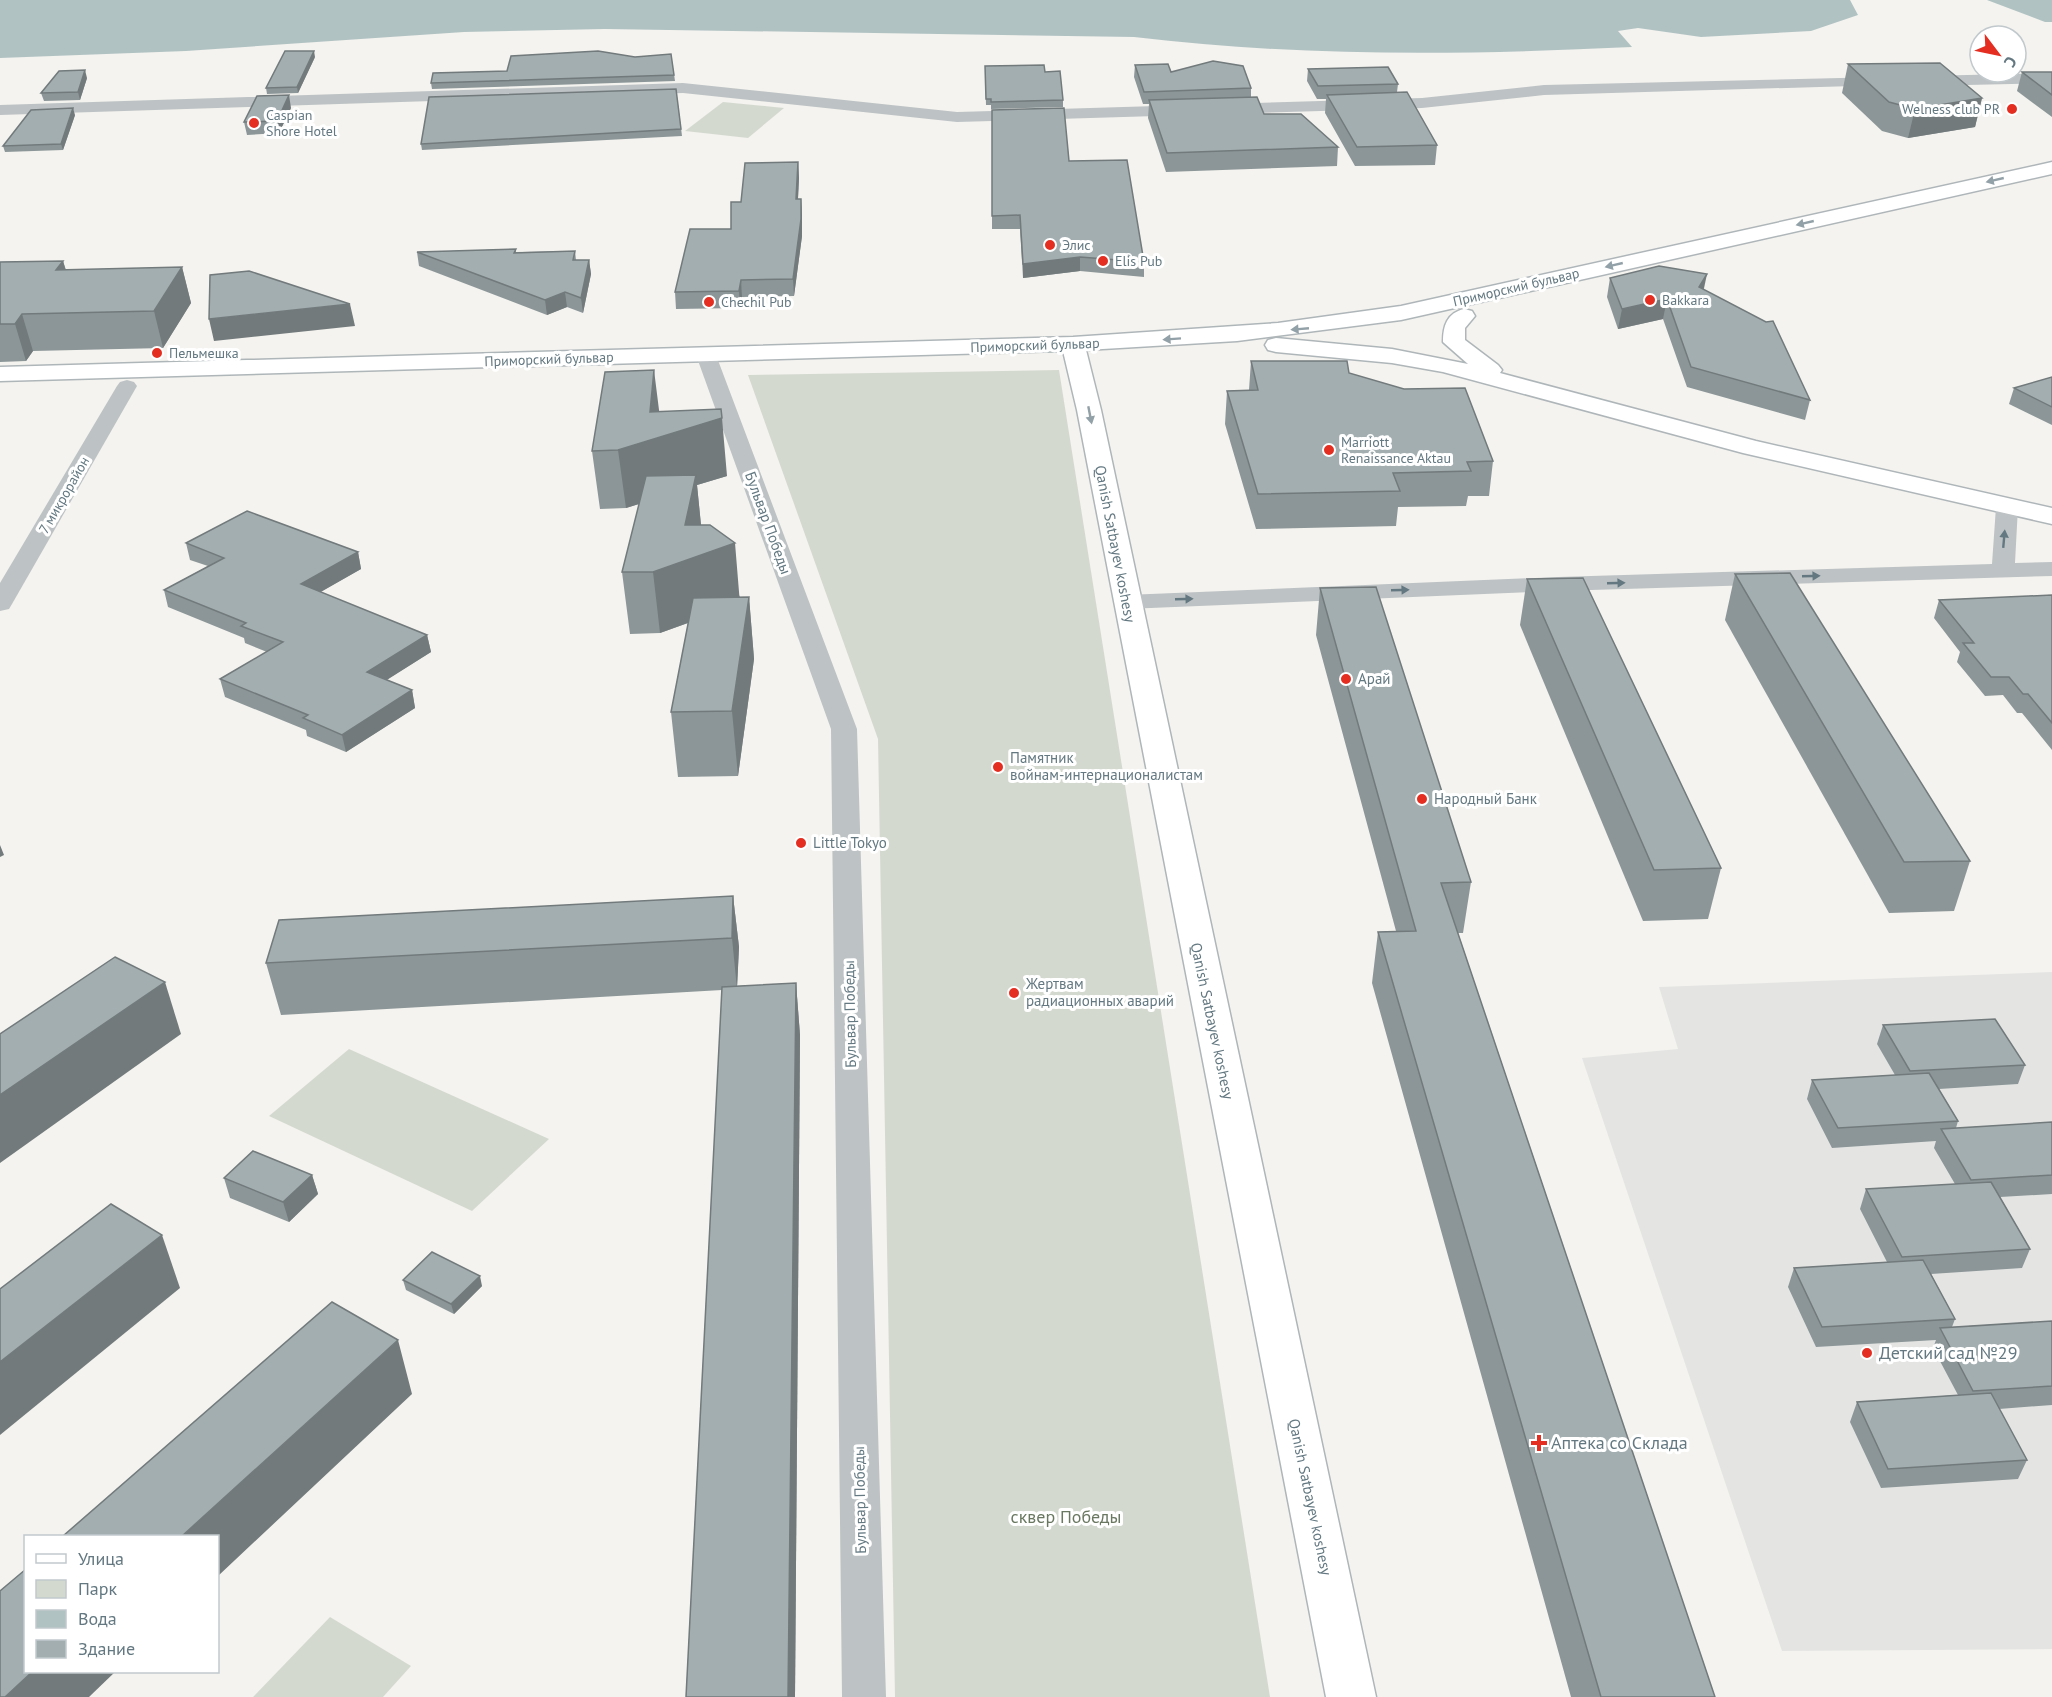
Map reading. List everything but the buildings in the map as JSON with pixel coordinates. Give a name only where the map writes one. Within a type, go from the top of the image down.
[{"type":"street","points":[[0,110],[683,88],[957,117],[1422,103],[1544,90],[2052,78]]},
{"type":"street","name":"Приморский бульвар","points":[[0,389],[127,386],[709,362],[1074,351],[1322,327],[1401,313],[2052,168]]},
{"type":"street","name":"Приморский бульвар","points":[[1074,351],[1186,356],[1290,348],[1464,316],[2052,186]]},
{"type":"street","points":[[1464,316],[1454,327],[1454,342],[1474,360],[1507,381]]},
{"type":"street","points":[[1231,335],[1290,348],[1392,356],[1445,365],[1752,448],[2052,516]]},
{"type":"street","name":"Qanish Satbayev koshesy","points":[[1074,351],[1089,410],[1126,602],[1352,1697]]},
{"type":"street","name":"Приморский бульвар","points":[[0,374],[709,362]]},
{"type":"street","name":"Бульвар Победы","points":[[709,362],[844,729],[864,1697]]},
{"type":"street","name":"7 микрорайон","points":[[0,604],[127,386]]},
{"type":"street","points":[[2003,570],[2007,507]]},
{"type":"street","points":[[1126,602],[2052,569]]},
{"type":"shaded area","name":"Детский сад №29","points":[[2052,972],[2052,1649],[1782,1651],[1582,1058],[1678,1049],[1659,987]]},
{"type":"green space","points":[[723,102],[784,108],[748,138],[685,131]]},
{"type":"green space","name":"сквер Победы","points":[[1059,370],[1270,1697],[895,1697],[878,739],[748,375]]},
{"type":"green space","points":[[349,1049],[549,1139],[472,1211],[269,1116]]},
{"type":"green space","points":[[330,1617],[411,1666],[383,1697],[253,1697]]},
{"type":"water","points":[[0,0],[1850,0],[1858,15],[1811,31],[1701,37],[1638,28],[1618,31],[1632,47],[1507,52],[1320,51],[1196,44],[1134,37],[605,29],[464,32],[186,51],[0,58]]},
{"type":"water","points":[[1987,0],[2052,0],[2052,22],[2045,22]]},
{"type":"place","name":"Welness club PR","points":[[2012,109]]},
{"type":"place","name":"Caspian Shore Hotel","points":[[254,123]]},
{"type":"place","name":"Элис","points":[[1050,245]]},
{"type":"place","name":"Elis Pub","points":[[1103,261]]},
{"type":"place","name":"Bakkara","points":[[1650,300]]},
{"type":"place","name":"Chechil Pub","points":[[709,302]]},
{"type":"place","name":"Пельмешка","points":[[157,353]]},
{"type":"place","name":"Marriott Renaissance Aktau","points":[[1329,450]]},
{"type":"place","name":"Арай","points":[[1346,679]]},
{"type":"place","name":"Памятник войнам-интернационалистам","points":[[998,767]]},
{"type":"place","name":"Народный Банк","points":[[1422,799]]},
{"type":"place","name":"Little Tokyo","points":[[801,843]]},
{"type":"place","name":"Жертвам радиационных аварий","points":[[1014,993]]},
{"type":"place","name":"Детский сад №29","points":[[1867,1353]]},
{"type":"place","name":"Аптека со Склада","points":[[1539,1443]]}]
